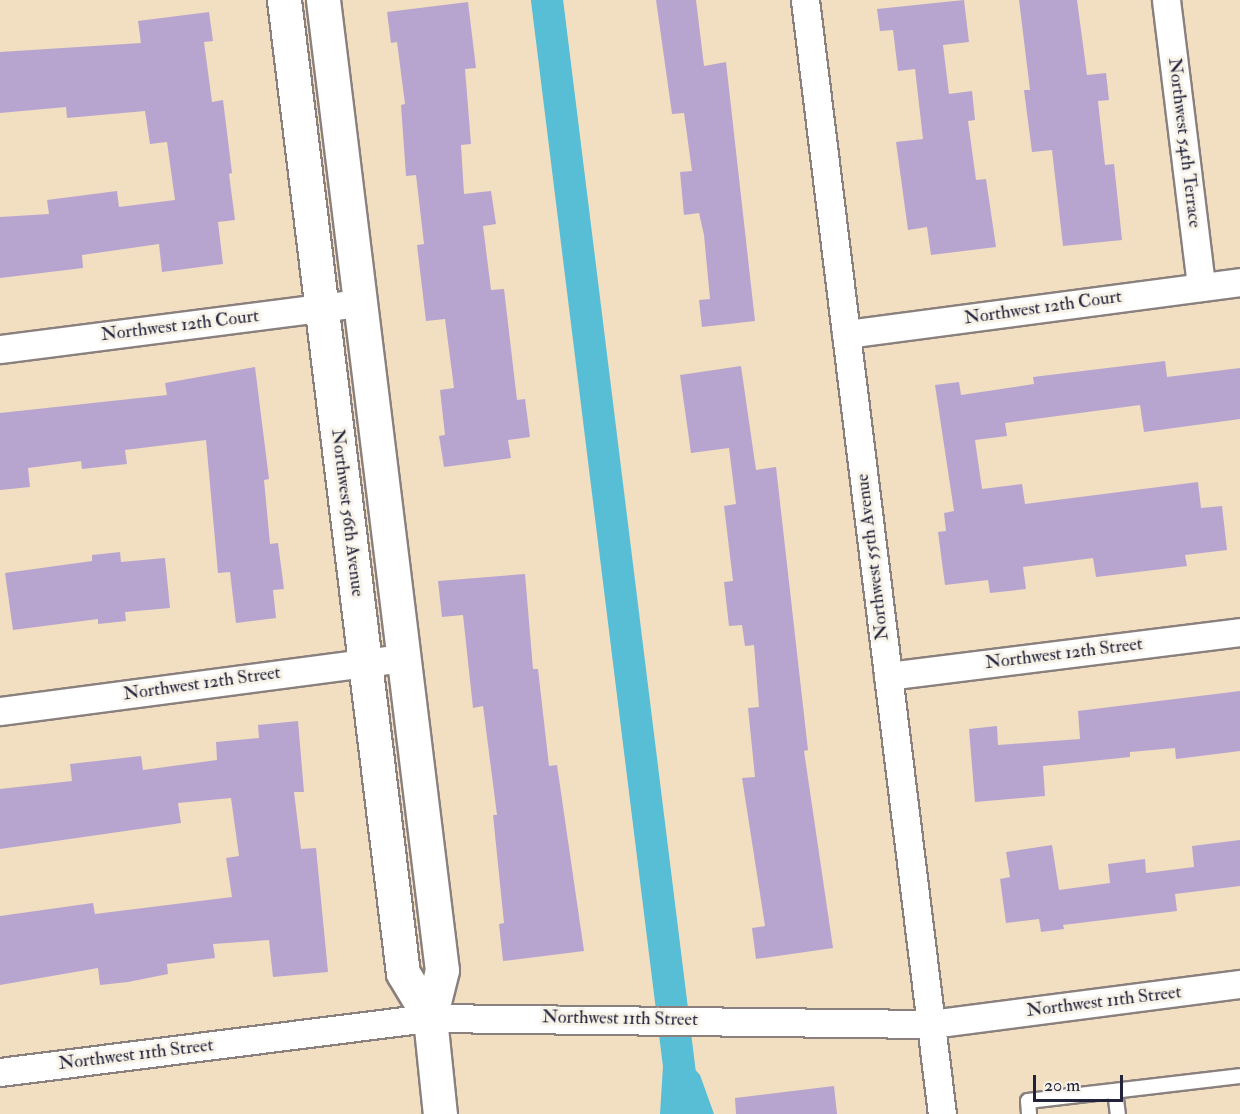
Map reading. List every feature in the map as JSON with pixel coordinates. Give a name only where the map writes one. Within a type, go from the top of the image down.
[{"type":"street","name":"Northwest 56th Avenue","points":[[284,0],[404,973],[430,1018]]},
{"type":"street","name":"Northwest 56th Avenue","points":[[323,0],[442,970],[430,1018],[440,1114]]},
{"type":"street","name":"Northwest 55th Avenue","points":[[805,0],[942,1114]]},
{"type":"street","name":"Northwest 54th Terrace","points":[[1166,0],[1201,287]]},
{"type":"street","name":"Northwest 12th Court","points":[[846,333],[1240,282]]},
{"type":"street","name":"Northwest 12th Court","points":[[0,349],[360,303]]},
{"type":"street","name":"Northwest 12th Street","points":[[888,676],[1240,632]]},
{"type":"street","name":"Northwest 12th Street","points":[[0,711],[403,658]]},
{"type":"street","name":"Northwest 11th Street","points":[[0,1072],[430,1018],[931,1024],[1240,984]]},
{"type":"lane","points":[[1029,1108],[1114,1091],[1240,1076]]},
{"type":"lane","points":[[1114,1091],[1118,1114]]},
{"type":"water","points":[[680,1041],[688,1048],[690,1064],[700,1075],[714,1114],[660,1114],[664,1050],[670,1042]]},
{"type":"building","points":[[656,0],[696,0],[704,66],[726,62],[755,321],[702,327],[699,300],[710,299],[704,235],[699,213],[684,215],[680,172],[692,171],[684,113],[672,114]]},
{"type":"building","points":[[964,0],[969,42],[943,45],[949,94],[972,91],[975,120],[968,121],[976,180],[986,179],[996,247],[931,255],[927,227],[908,230],[896,142],[923,139],[915,69],[898,71],[893,30],[880,31],[877,9]]},
{"type":"building","points":[[1019,0],[1077,0],[1087,75],[1106,73],[1109,100],[1098,101],[1105,165],[1114,164],[1122,240],[1063,246],[1052,150],[1032,152],[1024,90],[1030,90]]},
{"type":"building","points":[[468,2],[476,68],[465,69],[471,144],[461,145],[464,194],[491,191],[496,224],[483,226],[491,290],[504,289],[517,400],[525,399],[530,437],[508,440],[511,458],[444,467],[439,436],[445,435],[440,390],[454,388],[445,319],[426,321],[417,245],[424,244],[416,175],[406,176],[401,105],[405,104],[397,42],[391,43],[387,12]]},
{"type":"building","points":[[209,12],[213,41],[204,42],[212,102],[223,100],[235,220],[218,222],[223,264],[162,272],[159,244],[82,255],[83,268],[0,278],[0,217],[49,214],[47,200],[117,191],[119,207],[175,200],[167,142],[150,144],[145,111],[67,118],[66,107],[0,113],[0,52],[141,43],[138,21]]},
{"type":"building","points":[[1165,361],[1167,377],[1240,368],[1240,419],[1144,432],[1140,405],[1005,423],[1007,436],[975,440],[982,489],[1022,484],[1025,504],[1198,482],[1201,508],[1222,506],[1227,550],[1185,555],[1187,566],[1096,577],[1093,558],[1023,567],[1026,589],[990,593],[988,580],[945,585],[938,532],[946,531],[944,513],[954,511],[935,385],[959,382],[961,395],[1034,384],[1033,377]]},
{"type":"building","points":[[741,366],[756,470],[776,467],[808,750],[804,751],[833,948],[756,959],[752,928],[765,926],[742,778],[755,777],[748,708],[759,707],[754,645],[745,646],[742,625],[729,626],[724,582],[733,581],[724,506],[736,504],[729,448],[691,453],[680,375]]},
{"type":"building","points":[[255,367],[269,479],[264,480],[270,544],[278,543],[284,589],[273,590],[276,618],[236,623],[230,572],[218,573],[206,440],[125,450],[127,464],[82,469],[81,461],[28,468],[30,487],[0,490],[0,413],[167,395],[165,383]]},
{"type":"building","points":[[120,552],[121,562],[165,558],[170,608],[125,612],[126,621],[98,624],[98,619],[13,630],[5,573],[92,561],[92,555]]},
{"type":"building","points":[[525,574],[533,669],[538,669],[549,766],[557,765],[584,951],[503,961],[499,924],[504,923],[493,815],[497,815],[483,706],[473,708],[463,615],[442,617],[438,581]]},
{"type":"building","points":[[1240,691],[1240,751],[1176,759],[1175,748],[1130,752],[1130,757],[1043,766],[1045,796],[975,802],[969,729],[997,726],[998,745],[1080,739],[1078,711]]},
{"type":"building","points":[[298,721],[304,792],[294,792],[301,849],[316,848],[328,972],[273,977],[269,940],[213,944],[215,958],[167,964],[168,974],[128,982],[100,985],[98,968],[0,985],[0,916],[93,903],[95,914],[232,897],[226,858],[239,856],[231,798],[178,803],[181,823],[0,849],[0,789],[72,781],[70,764],[141,756],[143,770],[217,760],[216,742],[259,738],[258,725]]},
{"type":"building","points":[[1240,840],[1240,886],[1175,894],[1177,911],[1063,925],[1064,929],[1041,932],[1039,919],[1006,923],[1000,879],[1010,877],[1006,852],[1052,845],[1059,890],[1110,883],[1108,864],[1145,859],[1146,873],[1194,867],[1192,846]]},
{"type":"building","points":[[834,1086],[837,1114],[736,1114],[735,1098]]},
{"type":"waterway","points":[[547,0],[685,1114]]}]
